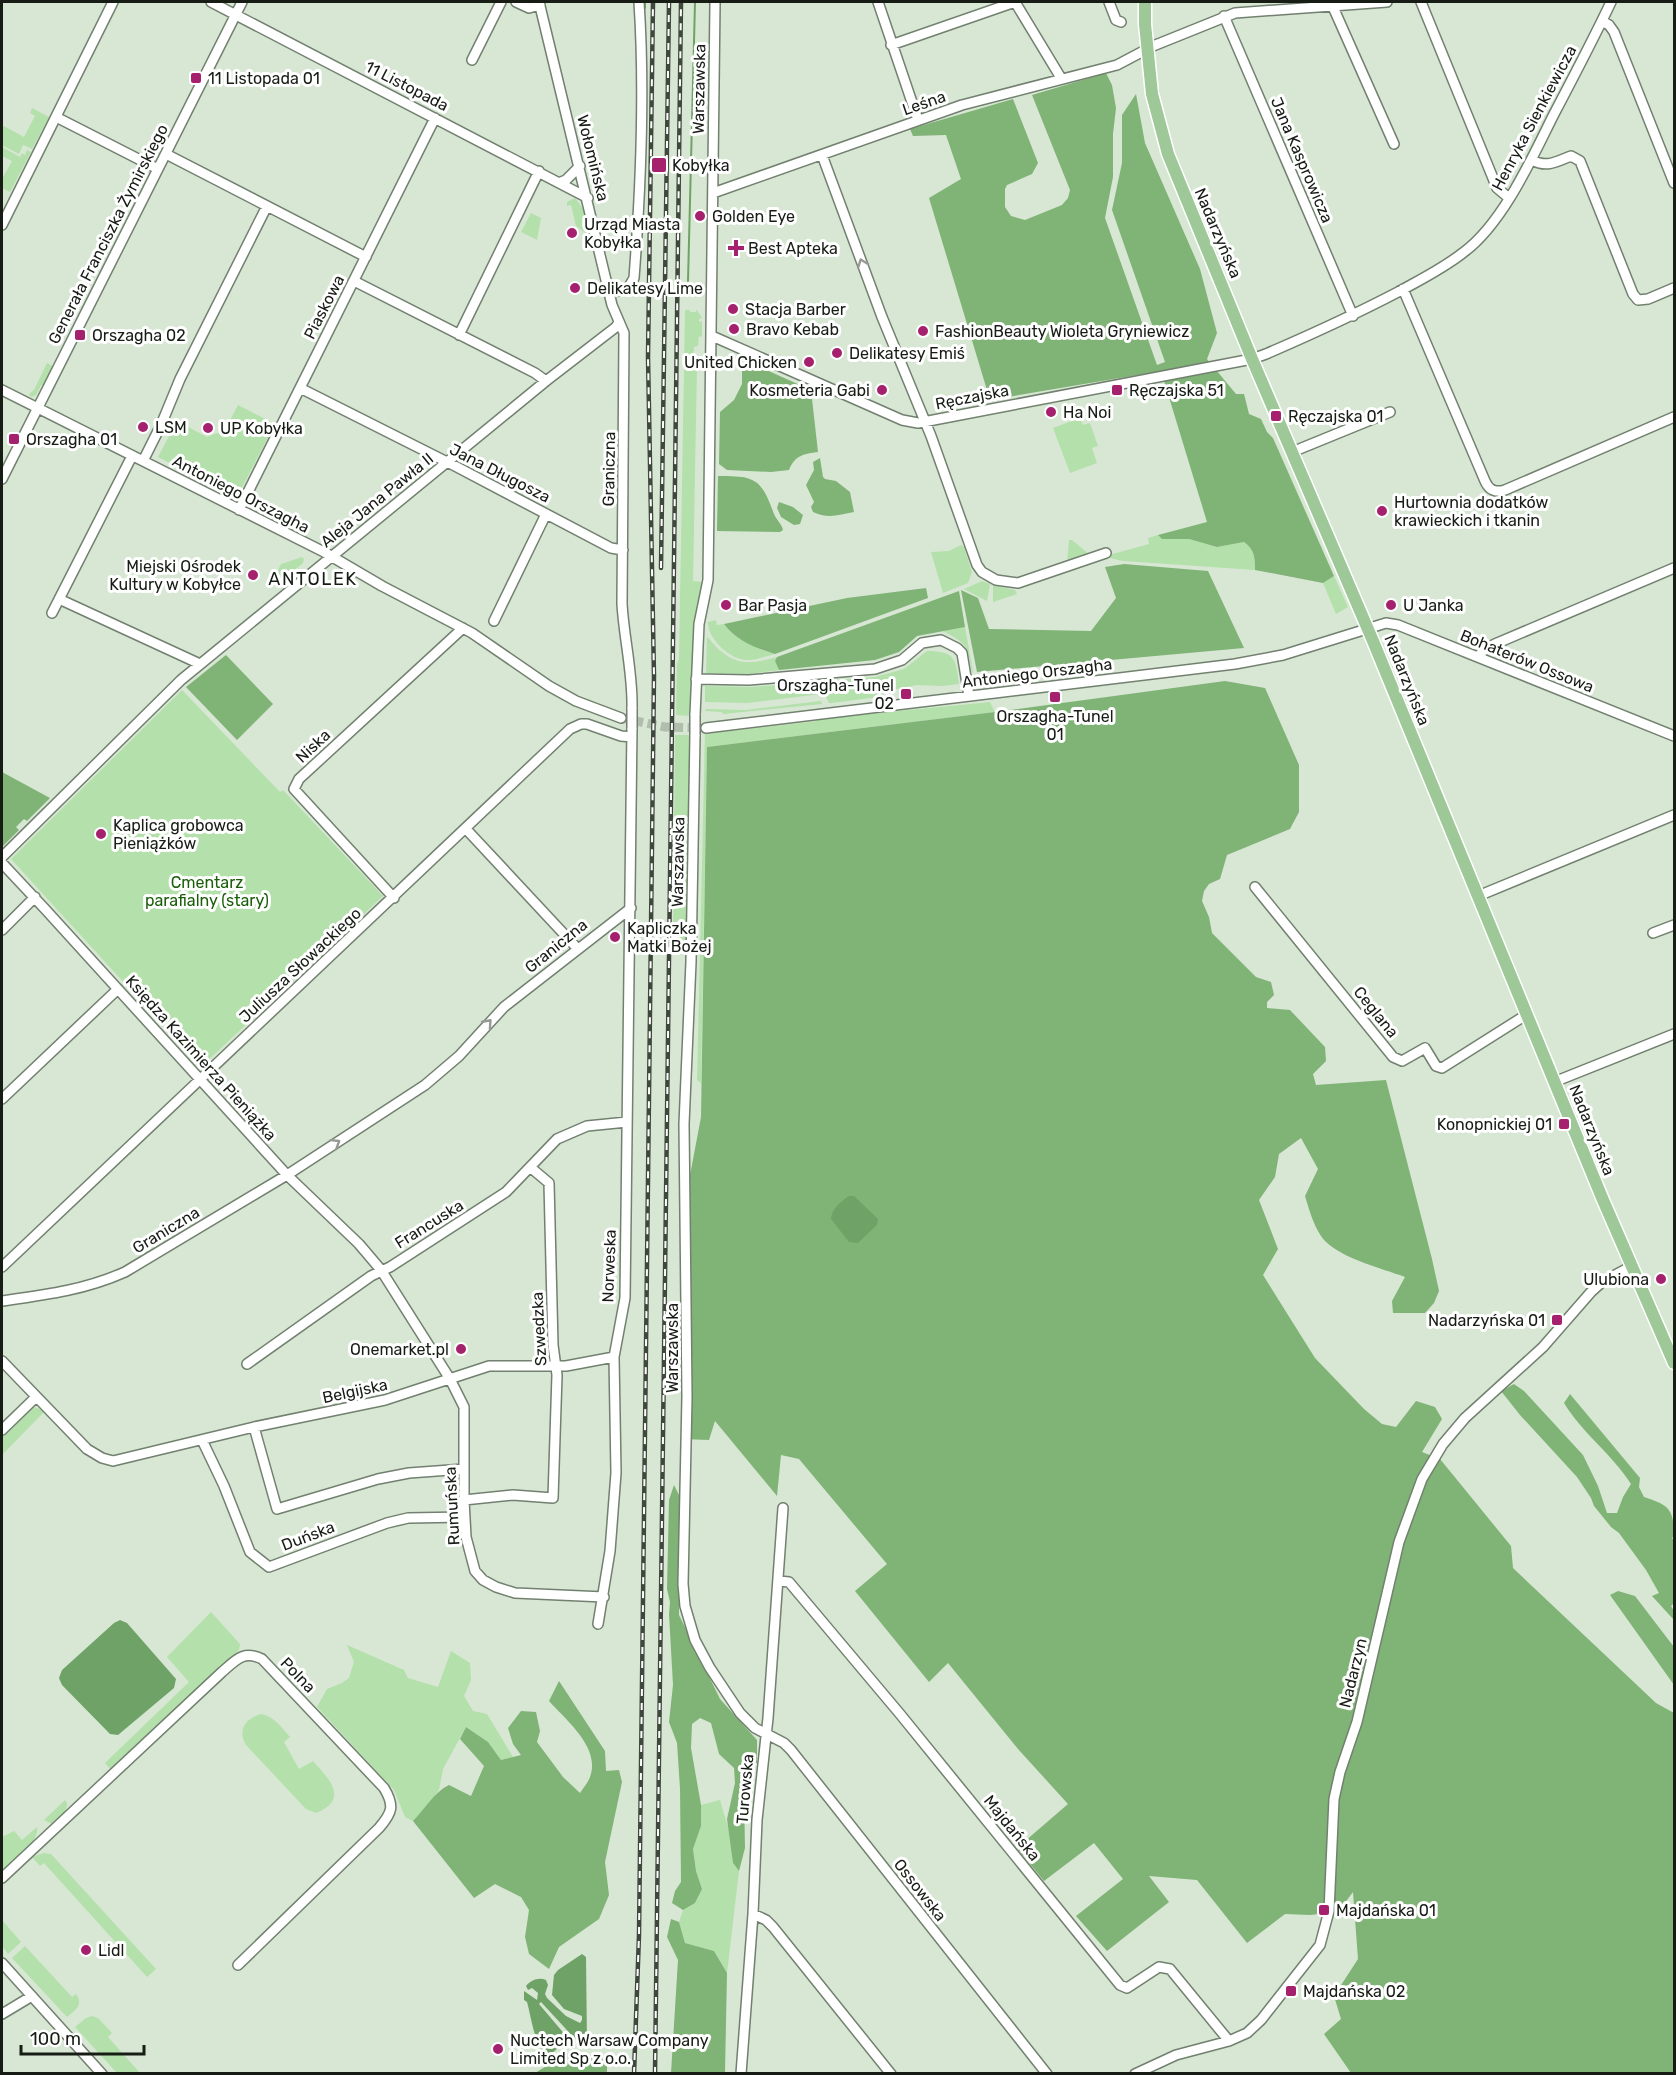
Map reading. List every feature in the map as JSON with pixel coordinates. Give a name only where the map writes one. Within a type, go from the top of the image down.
[{"type":"main road","name":"Nadarzyńska","points":[[1145,2],[1152,94],[1168,154],[1252,359],[1367,627],[1554,1082],[1632,1266],[1674,1358]]},
{"type":"street","points":[[2,225],[113,2]]},
{"type":"street","name":"11 Listopada","points":[[211,2],[588,198]]},
{"type":"street","name":"Generała Franciszka Żymirskiego","points":[[2,479],[242,2]]},
{"type":"street","points":[[472,60],[501,2]]},
{"type":"street","points":[[516,2],[529,8],[540,3]]},
{"type":"street","points":[[610,292],[627,290],[634,278],[642,51],[639,2]]},
{"type":"street","name":"Warszawska","points":[[715,2],[708,580],[699,624],[696,679],[691,962],[684,1114],[687,1397],[683,1584],[687,1617],[695,1640],[710,1668],[740,1713],[756,1728],[765,1732]]},
{"type":"street","points":[[878,2],[918,120]]},
{"type":"street","points":[[891,45],[1015,2],[1060,78]]},
{"type":"street","points":[[1109,2],[1116,20],[1121,22]]},
{"type":"street","name":"Leśna","points":[[713,193],[962,105],[1117,65],[1224,16],[1246,11],[1387,2]]},
{"type":"street","points":[[1421,2],[1497,188],[1509,198]]},
{"type":"street","name":"Henryka Sienkiewicza","points":[[1252,359],[1353,316],[1464,252],[1485,231],[1509,198],[1531,160],[1611,2]]},
{"type":"street","name":"Wołomińska","points":[[540,3],[619,322]]},
{"type":"street","points":[[1333,7],[1394,144]]},
{"type":"street","name":"Jana Kasprowicza","points":[[1224,16],[1353,316]]},
{"type":"street","points":[[1602,21],[1614,32],[1674,183]]},
{"type":"street","points":[[56,117],[158,169]]},
{"type":"street","name":"Piaskowa","points":[[239,510],[435,118]]},
{"type":"street","points":[[166,154],[366,257]]},
{"type":"street","points":[[822,155],[882,317],[931,436],[977,565],[996,580],[1018,583],[1106,553]]},
{"type":"street","points":[[1531,160],[1542,165],[1571,156],[1580,161],[1633,294],[1638,300],[1648,299],[1674,288]]},
{"type":"street","points":[[561,183],[576,172],[580,166]]},
{"type":"street","points":[[459,335],[539,171]]},
{"type":"street","points":[[143,461],[180,379],[267,206]]},
{"type":"street","points":[[354,281],[535,373],[546,381]]},
{"type":"street","points":[[1403,289],[1488,488],[1493,491],[1505,490],[1674,417]]},
{"type":"street","name":"Aleja Jana Pawła II","points":[[2,857],[200,664],[600,337],[616,327],[619,322]]},
{"type":"street","name":"Graniczna","points":[[2,1301],[65,1293],[106,1281],[125,1272],[287,1174],[443,1072],[504,1007],[631,908],[632,684],[624,634],[625,345],[624,333],[619,322]]},
{"type":"street","name":"Ręczajska","points":[[712,336],[913,423],[1252,359]]},
{"type":"street","name":"Jana Długosza","points":[[300,388],[611,548],[623,550]]},
{"type":"street","name":"Antoniego Orszagha","points":[[2,390],[332,556],[382,586],[463,628],[549,686],[582,704],[621,718]]},
{"type":"street","points":[[1292,452],[1390,412]]},
{"type":"street","points":[[52,613],[132,456]]},
{"type":"street","points":[[494,621],[546,514]]},
{"type":"street","points":[[1478,657],[1494,644],[1674,568]]},
{"type":"street","points":[[59,599],[200,664]]},
{"type":"street","name":"Bohaterów Ossowa","points":[[1367,627],[1392,624],[1674,736]]},
{"type":"street","name":"Antoniego Orszagha","points":[[706,728],[1245,663],[1283,655],[1367,627]]},
{"type":"street","name":"Niska","points":[[394,898],[294,789],[299,779],[463,628]]},
{"type":"street","points":[[696,679],[749,680],[875,669],[902,660],[922,643],[941,640],[962,653],[969,696]]},
{"type":"street","name":"Juliusza Słowackiego","points":[[2,1267],[576,726],[587,724],[621,736],[632,733]]},
{"type":"street","points":[[1478,896],[1674,815]]},
{"type":"street","points":[[466,829],[577,948]]},
{"type":"street","name":"Księdza Kazimierza Pieniążka","points":[[2,863],[287,1174],[359,1244],[381,1270]]},
{"type":"street","name":"Ceglana","points":[[1255,887],[1393,1057],[1402,1061],[1425,1048],[1436,1066],[1442,1068],[1526,1015]]},
{"type":"street","points":[[2,930],[35,897]]},
{"type":"street","name":"Norweska","points":[[598,1624],[610,1551],[616,1473],[614,1357],[625,1298],[631,908]]},
{"type":"street","points":[[1653,933],[1674,925]]},
{"type":"street","points":[[2,1099],[118,989]]},
{"type":"street","points":[[1554,1082],[1674,1034]]},
{"type":"street","name":"Francuska","points":[[247,1364],[381,1270],[390,1267],[498,1198],[557,1138],[587,1126],[627,1122]]},
{"type":"street","name":"Szwedzka","points":[[464,1500],[513,1495],[553,1498],[557,1375],[549,1183],[530,1167]]},
{"type":"street","name":"Nadarzyn","points":[[1135,2073],[1176,2055],[1229,2041],[1247,2033],[1262,2020],[1320,1945],[1326,1927],[1330,1894],[1334,1799],[1340,1772],[1360,1711],[1398,1542],[1422,1479],[1443,1444],[1465,1418],[1543,1347],[1591,1292],[1602,1282],[1632,1266]]},
{"type":"street","name":"Rumuńska","points":[[381,1270],[450,1378],[464,1407],[466,1537],[475,1572],[483,1580],[496,1587],[515,1593],[604,1597]]},
{"type":"street","name":"Belgijska","points":[[36,1397],[87,1449],[102,1458],[120,1461],[254,1427],[385,1400],[489,1366],[566,1366],[614,1357]]},
{"type":"street","points":[[2,1361],[36,1397],[2,1430]]},
{"type":"street","points":[[254,1427],[277,1509],[378,1479],[409,1473],[464,1469]]},
{"type":"street","name":"Duńska","points":[[202,1440],[224,1486],[250,1552],[269,1567],[387,1523],[408,1518],[465,1517]]},
{"type":"street","name":"Turowska","points":[[741,2073],[753,1914],[757,1820],[779,1581],[783,1508]]},
{"type":"street","name":"Majdańska","points":[[779,1581],[789,1582],[900,1714],[1120,1985],[1127,1988],[1159,1966],[1170,1969],[1229,2041]]},
{"type":"street","name":"Polna","points":[[2,1878],[222,1672],[239,1657],[253,1655],[262,1659],[384,1788],[392,1806],[389,1816],[380,1828],[238,1965]]},
{"type":"street","name":"Ossowska","points":[[765,1732],[791,1750],[1047,2073]]},
{"type":"street","points":[[753,1914],[766,1920],[773,1927],[891,2073]]},
{"type":"street","points":[[2,1963],[102,2073]]},
{"type":"street","points":[[2,2014],[32,1996]]},
{"type":"green space","points":[[32,108],[49,117],[32,149],[23,145],[19,154],[2,145],[2,125],[24,137],[35,116],[30,113]]},
{"type":"green space","points":[[2,147],[20,157],[22,153],[25,155],[27,150],[31,152],[10,192],[2,188],[2,179],[12,161],[2,156]]},
{"type":"green space","points":[[575,198],[584,210],[588,227],[586,228],[589,232],[587,234],[576,226],[571,205],[567,206],[567,202]]},
{"type":"green space","points":[[531,213],[541,218],[537,240],[521,232]]},
{"type":"green space","points":[[696,309],[702,318],[699,322],[702,321],[702,337],[699,336],[698,346],[694,347],[693,359],[698,361],[690,361],[691,366],[697,366],[693,581],[702,582],[695,625],[691,716],[676,715],[685,310],[696,312]]},
{"type":"green space","points":[[47,363],[54,367],[44,386],[41,385],[36,395],[31,397],[29,394],[34,390]]},
{"type":"green space","points":[[238,405],[275,424],[237,497],[158,457],[177,421],[207,437],[217,433],[222,436]]},
{"type":"green space","points":[[1080,418],[1083,425],[1090,423],[1098,446],[1092,448],[1097,463],[1070,473],[1053,428]]},
{"type":"green space","points":[[1158,535],[1163,539],[1189,539],[1217,547],[1244,542],[1254,554],[1255,570],[1123,561],[1110,558],[1109,555],[1149,544],[1148,538]]},
{"type":"green space","points":[[1069,540],[1072,540],[1090,555],[1067,563]]},
{"type":"green space","points":[[961,545],[964,547],[972,572],[968,583],[943,593],[931,552],[949,551]]},
{"type":"green space","points":[[302,557],[303,563],[279,583],[274,582],[281,564]]},
{"type":"green space","points":[[1334,576],[1348,607],[1336,614],[1323,583]]},
{"type":"green space","points":[[982,581],[990,584],[987,601],[964,589]]},
{"type":"green space","points":[[993,585],[1015,590],[1017,594],[993,602]]},
{"type":"green space","points":[[716,620],[717,625],[724,624],[747,643],[775,654],[750,660],[740,659],[727,652],[711,635],[708,622]]},
{"type":"green space","points":[[965,627],[973,672],[965,647],[943,631]]},
{"type":"green space","points":[[707,637],[717,648],[741,662],[777,657],[775,661],[779,670],[750,674],[706,673]]},
{"type":"green space","points":[[927,651],[936,651],[952,658],[957,668],[959,684],[917,685],[892,690],[878,697],[832,703],[829,703],[821,694],[748,703],[705,702],[705,686],[752,687],[875,677],[904,669]]},
{"type":"green space","name":"Cmentarz parafialny (stary)","points":[[182,690],[280,792],[283,790],[383,896],[201,1067],[11,859]]},
{"type":"green space","points":[[821,701],[822,704],[723,714],[722,712],[705,711],[706,709],[746,710]]},
{"type":"green space","points":[[990,702],[995,712],[707,747],[701,1083],[697,1080],[705,734],[817,721],[817,719]]},
{"type":"green space","points":[[675,735],[690,735],[687,940],[673,941]]},
{"type":"green space","points":[[34,1407],[45,1411],[2,1455],[2,1435],[27,1410]]},
{"type":"green space","points":[[211,1612],[240,1644],[239,1650],[111,1770],[105,1763],[189,1682],[167,1657]]},
{"type":"green space","points":[[347,1645],[404,1670],[408,1678],[438,1687],[451,1651],[470,1663],[471,1680],[464,1696],[473,1711],[487,1714],[513,1757],[501,1760],[488,1742],[466,1727],[443,1769],[439,1790],[413,1821],[405,1817],[394,1790],[317,1707],[327,1689],[349,1678],[354,1662]]},
{"type":"green space","points":[[261,1714],[274,1720],[290,1737],[284,1742],[299,1769],[313,1761],[330,1782],[334,1795],[332,1802],[326,1807],[316,1813],[306,1809],[246,1745],[242,1734],[244,1725],[251,1718]]},
{"type":"green space","points":[[65,1800],[67,1807],[60,1818],[52,1824],[44,1820]]},
{"type":"green space","points":[[720,1800],[731,1838],[733,1863],[739,1871],[727,1973],[714,1951],[685,1943],[679,1922],[683,1910],[695,1903],[702,1889],[696,1871],[693,1849],[701,1826],[701,1805]]},
{"type":"green space","points":[[37,1827],[37,1834],[30,1846],[2,1873],[2,1837],[14,1831],[22,1840]]},
{"type":"green space","points":[[44,1853],[51,1854],[156,1969],[147,1977],[44,1863],[40,1866],[32,1857]]},
{"type":"green space","points":[[2,1920],[21,1942],[8,1954],[2,1946]]},
{"type":"green space","points":[[25,1946],[72,1997],[76,1994],[79,2004],[67,2017],[12,1958]]},
{"type":"green space","points":[[92,2016],[98,2018],[112,2033],[108,2037],[140,2073],[117,2073],[75,2027]]},
{"type":"shaded area","points":[[1106,73],[1112,85],[1116,108],[1113,134],[1113,177],[1105,218],[1157,365],[1165,362],[1112,210],[1122,163],[1122,115],[1136,94],[1145,143],[1200,269],[1217,333],[1207,359],[1236,394],[1244,394],[1249,414],[1261,419],[1267,432],[1273,438],[1334,576],[1323,583],[1255,570],[1254,554],[1244,542],[1217,547],[1189,539],[1162,539],[1158,535],[1207,522],[1161,371],[990,400],[929,198],[961,179],[946,135],[913,136],[910,129],[1013,99],[1038,163],[1032,174],[1007,185],[1005,207],[1011,216],[1025,220],[1062,205],[1068,198],[1070,190],[1032,95]]},
{"type":"shaded area","points":[[742,359],[811,390],[818,452],[801,456],[794,461],[789,470],[771,472],[727,470],[719,464],[720,412],[734,400],[742,384]]},
{"type":"shaded area","points":[[820,458],[823,477],[836,481],[850,492],[854,512],[828,516],[813,512],[811,507],[814,502],[806,485],[814,470],[813,462]]},
{"type":"shaded area","points":[[718,476],[741,477],[755,481],[765,493],[783,530],[780,532],[717,531]]},
{"type":"shaded area","points":[[779,502],[793,507],[803,515],[800,524],[794,525],[781,517],[777,508]]},
{"type":"shaded area","points":[[1124,564],[1208,571],[1244,648],[977,672],[961,590],[978,598],[989,629],[1091,631],[1116,598],[1105,567]]},
{"type":"shaded area","points":[[926,588],[928,598],[775,654],[741,640],[724,624],[847,598]]},
{"type":"shaded area","points":[[959,591],[965,627],[917,636],[899,652],[875,660],[779,670],[775,661],[777,657]]},
{"type":"shaded area","points":[[226,655],[273,704],[237,740],[186,687]]},
{"type":"shaded area","points":[[1225,681],[1265,688],[1299,765],[1299,812],[1290,829],[1227,855],[1220,879],[1209,884],[1204,891],[1202,901],[1209,917],[1212,933],[1256,977],[1271,982],[1274,995],[1267,1002],[1267,1008],[1290,1010],[1325,1047],[1326,1061],[1313,1074],[1316,1085],[1386,1080],[1439,1291],[1434,1303],[1425,1313],[1393,1313],[1392,1301],[1405,1277],[1347,1256],[1321,1236],[1305,1196],[1318,1169],[1301,1138],[1279,1154],[1275,1177],[1259,1200],[1278,1249],[1263,1275],[1315,1358],[1364,1409],[1382,1424],[1396,1427],[1416,1401],[1435,1407],[1442,1419],[1422,1452],[1440,1459],[1511,1546],[1513,1568],[1656,1703],[1674,1713],[1674,2073],[1351,2073],[1324,2034],[1341,2019],[1334,1996],[1358,1959],[1353,1892],[1338,1912],[1310,1915],[1285,1914],[1247,1943],[1197,1880],[1149,1876],[1169,1902],[1107,1951],[1076,1916],[1123,1879],[1094,1843],[1044,1881],[1017,1848],[1068,1804],[1018,1749],[948,1663],[929,1682],[855,1591],[887,1564],[799,1459],[781,1455],[777,1496],[715,1421],[709,1440],[682,1439],[681,1223],[701,1117],[707,747]]},
{"type":"shaded area","points":[[2,772],[50,798],[27,821],[24,819],[16,827],[19,830],[2,847]]},
{"type":"shaded area","points":[[849,1196],[854,1196],[878,1219],[877,1225],[858,1243],[849,1242],[831,1219],[837,1206]]},
{"type":"shaded area","points":[[1514,1384],[1524,1391],[1583,1455],[1598,1486],[1607,1513],[1617,1513],[1631,1484],[1571,1414],[1564,1403],[1570,1394],[1640,1478],[1639,1487],[1644,1497],[1668,1509],[1674,1527],[1672,1538],[1674,1541],[1674,1603],[1671,1606],[1674,1611],[1674,1620],[1652,1596],[1659,1593],[1646,1570],[1619,1533],[1594,1506],[1577,1477],[1501,1391]]},
{"type":"shaded area","points":[[674,1485],[679,1495],[679,1615],[720,1699],[757,1740],[757,1763],[751,1763],[744,1794],[745,1848],[739,1871],[733,1863],[727,1819],[735,1783],[734,1768],[719,1754],[711,1723],[700,1718],[692,1724],[691,1748],[701,1805],[701,1826],[693,1849],[696,1871],[702,1889],[695,1903],[683,1910],[672,1903],[675,1891],[681,1882],[677,1743],[669,1722],[673,1685],[670,1602],[667,1589],[669,1500]]},
{"type":"shaded area","points":[[1618,1591],[1635,1596],[1674,1647],[1674,1685],[1610,1595]]},
{"type":"shaded area","points":[[120,1620],[127,1623],[176,1679],[174,1688],[118,1735],[110,1734],[62,1685],[59,1678],[62,1670]]},
{"type":"shaded area","points":[[559,1681],[605,1751],[606,1771],[619,1770],[622,1782],[605,1862],[609,1895],[599,1919],[559,1947],[549,1969],[529,1954],[525,1937],[529,1910],[521,1897],[495,1884],[474,1898],[413,1821],[434,1796],[449,1785],[471,1796],[484,1766],[460,1739],[466,1727],[488,1742],[501,1760],[521,1755],[513,1744],[508,1728],[521,1711],[536,1712],[540,1731],[537,1742],[563,1777],[580,1793],[590,1777],[591,1756],[580,1735],[549,1701]]},
{"type":"shaded area","points":[[671,1919],[679,1922],[685,1943],[714,1951],[727,1973],[725,2073],[671,2073],[678,1960],[667,1937]]},
{"type":"shaded area","points":[[582,1954],[586,1957],[587,2042],[577,2041],[541,2002],[539,2004],[567,2037],[567,2040],[547,2055],[536,2039],[527,2002],[524,2000],[524,1991],[537,2000],[538,1993],[532,1988],[528,1990],[526,1986],[535,1980],[546,1980],[547,1998],[566,2016],[580,2023],[582,2016],[564,2009],[552,1995],[554,1975]]},
{"type":"shaded area","points":[[569,2052],[607,2056],[607,2073],[535,2073]]},
{"type":"waterway","points":[[645,2],[645,8]]},
{"type":"waterway","points":[[688,281],[695,2]]},
{"type":"tunnel","points":[[621,718],[665,727],[706,728]]},
{"type":"railway","points":[[634,2074],[639,1935],[654,676],[648,357],[653,2]]},
{"type":"railway","points":[[661,568],[669,2]]},
{"type":"railway","points":[[655,2074],[681,2]]},
{"type":"place","name":"11 Listopada 01","points":[[196,78]]},
{"type":"place","name":"Kobyłka","points":[[659,165]]},
{"type":"place","name":"Golden Eye","points":[[700,216]]},
{"type":"place","name":"Urząd Miasta Kobyłka","points":[[572,233]]},
{"type":"place","name":"Best Apteka","points":[[736,248]]},
{"type":"place","name":"Delikatesy Lime","points":[[575,288]]},
{"type":"place","name":"Stacja Barber","points":[[733,309]]},
{"type":"place","name":"Bravo Kebab","points":[[734,329]]},
{"type":"place","name":"FashionBeauty Wioleta Gryniewicz","points":[[923,331]]},
{"type":"place","name":"Orszagha 02","points":[[80,335]]},
{"type":"place","name":"Delikatesy Emiś","points":[[837,353]]},
{"type":"place","name":"United Chicken","points":[[809,362]]},
{"type":"place","name":"Kosmeteria Gabi","points":[[882,390]]},
{"type":"place","name":"Ręczajska 51","points":[[1117,390]]},
{"type":"place","name":"Ha Noi","points":[[1051,412]]},
{"type":"place","name":"Ręczajska 01","points":[[1276,416]]},
{"type":"place","name":"LSM","points":[[143,427]]},
{"type":"place","name":"UP Kobyłka","points":[[208,428]]},
{"type":"place","name":"Orszagha 01","points":[[14,439]]},
{"type":"place","name":"Hurtownia dodatków krawieckich i tkanin","points":[[1382,511]]},
{"type":"place","name":"Miejski Ośrodek Kultury w Kobyłce","points":[[253,575]]},
{"type":"place","name":"Bar Pasja","points":[[726,605]]},
{"type":"place","name":"U Janka","points":[[1391,605]]},
{"type":"place","name":"Orszagha-Tunel 02","points":[[906,694]]},
{"type":"place","name":"Orszagha-Tunel 01","points":[[1055,697]]},
{"type":"place","name":"Kaplica grobowca Pieniążków","points":[[101,834]]},
{"type":"place","name":"Kapliczka Matki Bożej","points":[[615,937]]},
{"type":"place","name":"Konopnickiej 01","points":[[1564,1124]]},
{"type":"place","name":"Ulubiona","points":[[1661,1279]]},
{"type":"place","name":"Nadarzyńska 01","points":[[1557,1320]]},
{"type":"place","name":"Onemarket.pl","points":[[461,1349]]},
{"type":"place","name":"Majdańska 01","points":[[1324,1910]]},
{"type":"place","name":"Lidl","points":[[86,1950]]},
{"type":"place","name":"Majdańska 02","points":[[1291,1991]]},
{"type":"place","name":"Nuctech Warsaw Company Limited Sp z o.o.","points":[[498,2049]]},
{"type":"district","name":"ANTOLEK","points":[[313,579]]}]
